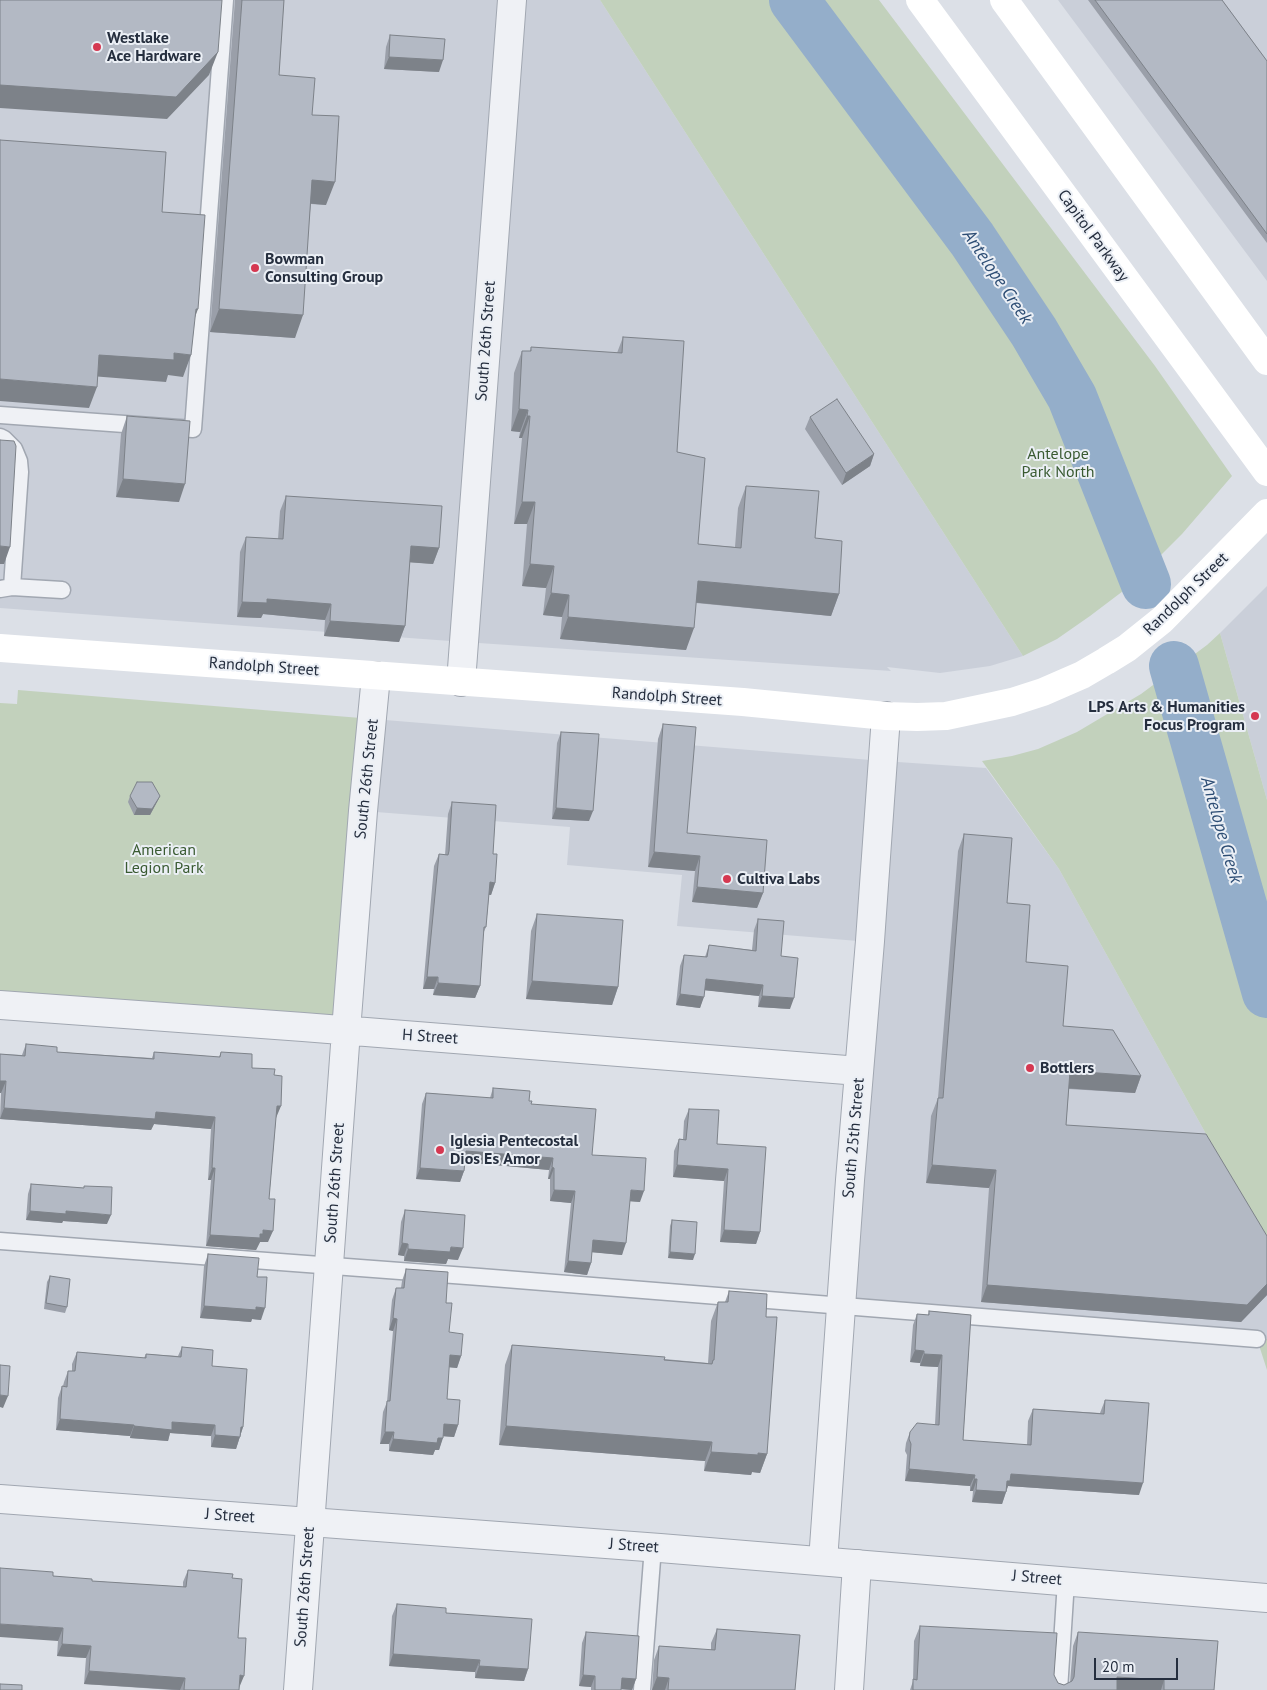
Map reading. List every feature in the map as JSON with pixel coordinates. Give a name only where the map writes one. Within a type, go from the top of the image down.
[{"type":"main road","name":"Capitol Parkway","points":[[920,0],[1267,472]]},
{"type":"main road","points":[[1004,0],[1267,361]]},
{"type":"main road","name":"Randolph Street","points":[[0,648],[743,702],[886,716],[926,717],[975,711],[1012,702],[1043,692],[1082,675],[1127,648],[1162,620],[1267,513]]},
{"type":"street","name":"South 26th Street","points":[[462,682],[512,0]]},
{"type":"street","name":"South 26th Street","points":[[298,1690],[346,1030],[363,811],[376,676]]},
{"type":"street","name":"South 25th Street","points":[[823,1561],[886,716]]},
{"type":"street","name":"H Street","points":[[0,1005],[346,1030],[859,1071]]},
{"type":"street","name":"J Street","points":[[0,1499],[653,1547],[1267,1598]]},
{"type":"street","points":[[849,1690],[857,1564]]},
{"type":"lane","points":[[0,414],[193,429],[225,0]]},
{"type":"lane","points":[[0,437],[14,449],[20,472],[6,588],[62,590]]},
{"type":"lane","points":[[0,1241],[841,1305],[1257,1339]]},
{"type":"lane","points":[[642,1690],[653,1547]]},
{"type":"lane","points":[[1059,1690],[1066,1581]]},
{"type":"shaded area","points":[[0,0],[600,0],[1023,656],[990,666],[940,673],[887,667],[891,671],[0,608]]},
{"type":"shaded area","points":[[1058,0],[1267,0],[1267,281]]},
{"type":"shaded area","name":"LPS Arts & Humanities Focus Program","points":[[1267,586],[1267,800],[1220,633]]},
{"type":"shaded area","points":[[373,719],[986,768],[1059,869],[1267,1244],[1267,1339],[841,1305],[870,942],[677,926],[682,875],[567,865],[570,827],[363,811]]},
{"type":"green space","name":"Antelope Park North","points":[[600,0],[879,0],[1155,366],[1232,476],[1182,534],[1131,585],[1057,639],[1023,656]]},
{"type":"green space","points":[[1220,633],[1267,800],[1267,1244],[1059,869],[982,761],[1038,749],[1077,732],[1141,694],[1207,645]]},
{"type":"green space","name":"American Legion Park","points":[[18,690],[373,719],[346,1031],[0,1005],[0,703],[17,704]]},
{"type":"green space","points":[[1257,1339],[1267,1339],[1267,1370]]},
{"type":"building","name":"Westlake Ace Hardware","points":[[0,0],[222,0],[218,52],[176,97],[0,85]]},
{"type":"building","name":"Bowman Consulting Group","points":[[242,0],[284,0],[279,75],[315,78],[312,115],[339,116],[335,182],[312,180],[303,315],[219,309]]},
{"type":"building","points":[[1095,0],[1222,0],[1267,61],[1267,234]]},
{"type":"building","points":[[390,35],[445,39],[443,60],[389,57]]},
{"type":"building","points":[[0,140],[166,152],[162,212],[205,215],[198,309],[196,309],[191,355],[174,353],[174,360],[99,355],[97,387],[0,379]]},
{"type":"building","points":[[623,337],[684,341],[677,452],[705,458],[698,544],[741,548],[746,486],[819,491],[815,538],[842,541],[839,594],[698,581],[694,628],[568,617],[569,595],[551,593],[554,566],[530,564],[535,502],[522,502],[530,416],[527,416],[528,410],[519,409],[522,351],[531,351],[531,347],[622,353]]},
{"type":"building","points":[[837,399],[874,454],[846,473],[810,417]]},
{"type":"building","points":[[127,416],[190,421],[185,484],[123,479]]},
{"type":"building","points":[[0,440],[14,441],[16,446],[10,547],[0,546]]},
{"type":"building","points":[[286,496],[442,506],[439,548],[411,546],[405,626],[330,621],[331,604],[267,599],[267,603],[242,602],[246,537],[283,539]]},
{"type":"building","points":[[663,724],[696,727],[687,833],[767,840],[763,893],[697,887],[700,856],[654,852]]},
{"type":"building","points":[[561,732],[599,734],[593,811],[556,808]]},
{"type":"building","points":[[137,782],[152,782],[160,796],[152,809],[137,808],[130,796]]},
{"type":"building","points":[[452,802],[496,805],[493,854],[497,854],[495,883],[490,882],[486,927],[484,927],[480,986],[438,983],[438,977],[427,977],[439,854],[448,855],[449,851]]},
{"type":"building","name":"Bottlers","points":[[964,834],[1012,838],[1007,903],[1030,905],[1026,962],[1068,966],[1063,1026],[1113,1030],[1141,1076],[1070,1071],[1066,1125],[1206,1134],[1267,1236],[1267,1284],[1247,1305],[987,1285],[996,1170],[932,1165],[938,1098],[943,1098]]},
{"type":"building","points":[[537,914],[623,920],[618,987],[532,981]]},
{"type":"building","points":[[758,919],[784,921],[781,956],[798,958],[794,998],[762,996],[763,985],[706,979],[704,997],[680,994],[684,955],[707,957],[709,945],[756,951]]},
{"type":"building","points":[[26,1044],[57,1047],[57,1052],[154,1059],[154,1052],[220,1057],[221,1052],[252,1054],[252,1068],[275,1069],[274,1075],[282,1076],[281,1106],[277,1106],[269,1199],[275,1199],[273,1231],[263,1230],[260,1238],[210,1235],[215,1168],[212,1168],[215,1117],[156,1112],[155,1119],[4,1108],[6,1081],[0,1081],[0,1054],[25,1056]]},
{"type":"building","points":[[493,1088],[530,1091],[529,1101],[532,1101],[531,1104],[596,1109],[592,1155],[646,1158],[644,1191],[631,1190],[626,1243],[593,1240],[591,1263],[568,1261],[575,1191],[554,1190],[553,1158],[466,1151],[464,1171],[420,1168],[426,1093],[493,1098]]},
{"type":"building","points":[[689,1109],[719,1110],[717,1144],[766,1147],[760,1232],[724,1230],[728,1169],[677,1165],[679,1139],[686,1140]]},
{"type":"building","points":[[31,1184],[84,1188],[84,1186],[112,1187],[111,1215],[66,1211],[66,1214],[30,1211]]},
{"type":"building","points":[[405,1210],[465,1215],[463,1248],[451,1247],[450,1252],[408,1249],[408,1244],[402,1243]]},
{"type":"building","points":[[672,1220],[697,1222],[695,1254],[670,1252]]},
{"type":"building","points":[[208,1254],[259,1258],[257,1277],[267,1277],[265,1308],[256,1307],[256,1310],[204,1306]]},
{"type":"building","points":[[406,1269],[448,1272],[446,1303],[452,1303],[449,1332],[463,1334],[461,1356],[450,1355],[447,1399],[460,1400],[458,1425],[444,1424],[443,1438],[438,1438],[437,1443],[393,1439],[394,1432],[385,1432],[387,1401],[390,1401],[397,1319],[393,1318],[396,1288],[404,1288]]},
{"type":"building","points":[[50,1276],[70,1279],[67,1307],[46,1303]]},
{"type":"building","points":[[729,1291],[767,1294],[766,1317],[777,1317],[767,1454],[711,1452],[712,1442],[506,1426],[512,1345],[665,1357],[664,1360],[712,1364],[714,1360],[718,1302],[728,1302]]},
{"type":"building","points":[[929,1311],[971,1315],[963,1440],[1031,1445],[1033,1409],[1104,1414],[1105,1400],[1149,1403],[1143,1483],[1011,1474],[1010,1481],[1007,1481],[1006,1492],[976,1490],[977,1479],[974,1479],[975,1475],[909,1469],[910,1432],[917,1423],[939,1425],[942,1355],[924,1354],[924,1351],[915,1350],[917,1314],[929,1315]]},
{"type":"building","points":[[182,1347],[213,1350],[212,1366],[247,1369],[243,1427],[241,1427],[240,1437],[215,1435],[215,1425],[172,1422],[172,1430],[60,1419],[62,1386],[67,1387],[68,1371],[75,1371],[77,1352],[146,1358],[146,1354],[181,1357]]},
{"type":"building","points":[[0,1365],[10,1366],[8,1396],[0,1395]]},
{"type":"building","points":[[0,1568],[53,1572],[53,1576],[92,1579],[92,1581],[186,1587],[188,1570],[233,1574],[232,1578],[242,1579],[238,1638],[246,1638],[244,1676],[240,1675],[239,1690],[184,1690],[185,1678],[89,1671],[91,1646],[62,1644],[63,1628],[0,1624]]},
{"type":"building","points":[[397,1604],[446,1608],[446,1613],[532,1619],[528,1669],[479,1666],[480,1660],[393,1654]]},
{"type":"building","points":[[920,1626],[1057,1633],[1054,1675],[1058,1683],[1064,1685],[1072,1681],[1074,1677],[1078,1632],[1218,1641],[1214,1690],[1164,1690],[1164,1680],[1117,1677],[1117,1690],[913,1690],[913,1679],[917,1680]]},
{"type":"building","points":[[717,1629],[800,1635],[795,1690],[668,1690],[669,1678],[657,1677],[659,1646],[715,1650]]},
{"type":"building","points":[[586,1632],[639,1636],[636,1679],[622,1678],[621,1690],[595,1690],[595,1676],[583,1675]]},
{"type":"building","points":[[0,1684],[22,1685],[22,1690],[0,1690]]},
{"type":"waterway","name":"Antelope Creek","points":[[794,0],[972,239],[1034,332],[1072,397],[1146,584]]},
{"type":"waterway","name":"Antelope Creek","points":[[1174,666],[1267,993]]},
{"type":"place","name":"Westlake Ace Hardware","points":[[97,47]]},
{"type":"place","name":"Bowman Consulting Group","points":[[255,268]]},
{"type":"place","name":"LPS Arts & Humanities Focus Program","points":[[1255,716]]},
{"type":"place","name":"Cultiva Labs","points":[[727,879]]},
{"type":"place","name":"Bottlers","points":[[1030,1068]]},
{"type":"place","name":"Iglesia Pentecostal Dios Es Amor","points":[[440,1150]]}]
